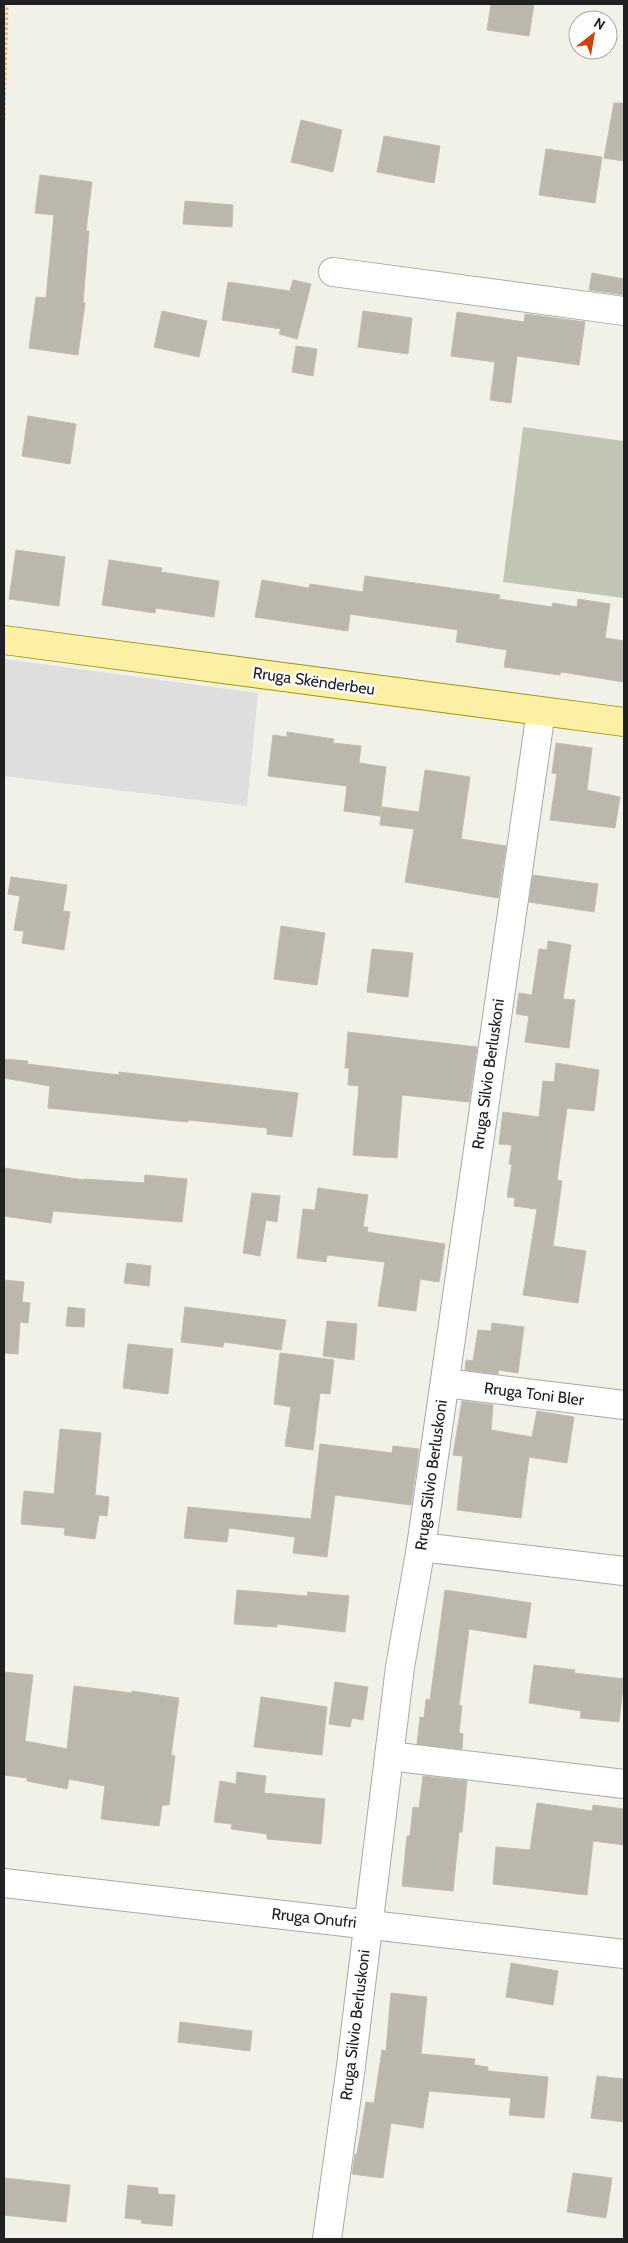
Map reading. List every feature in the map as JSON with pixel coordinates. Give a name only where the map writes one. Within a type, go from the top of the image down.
[{"type":"main road","name":"Rruga Skënderbeu","points":[[4,640],[624,722]]},
{"type":"street","points":[[333,272],[624,312]]},
{"type":"street","name":"Rruga Silvio Berluskoni","points":[[327,2239],[351,2066],[400,1667],[421,1547],[541,711]]},
{"type":"street","name":"Rruga Toni Bler","points":[[444,1384],[624,1405]]},
{"type":"street","points":[[421,1547],[624,1571]]},
{"type":"street","points":[[389,1756],[624,1784]]},
{"type":"street","name":"Rruga Onufri","points":[[4,1883],[624,1954]]},
{"type":"path","points":[[4,120],[7,4]]},
{"type":"shaded area","points":[[523,427],[624,441],[624,598],[503,582]]},
{"type":"shaded area","points":[[4,659],[258,693],[247,806],[4,776]]},
{"type":"building","points":[[491,4],[534,4],[529,36],[487,30]]},
{"type":"building","points":[[614,103],[624,103],[624,161],[604,158]]},
{"type":"building","points":[[301,120],[342,130],[333,172],[291,162]]},
{"type":"building","points":[[384,136],[440,146],[434,183],[377,172]]},
{"type":"building","points":[[546,149],[602,157],[595,203],[539,195]]},
{"type":"building","points":[[40,175],[92,182],[86,231],[89,231],[83,303],[85,303],[78,355],[29,348],[36,297],[46,298],[54,215],[35,213]]},
{"type":"building","points":[[185,201],[233,205],[232,227],[183,224]]},
{"type":"building","points":[[592,273],[624,279],[624,295],[589,290]]},
{"type":"building","points":[[293,280],[311,284],[297,339],[279,334],[281,329],[222,320],[228,282],[290,291]]},
{"type":"building","points":[[162,311],[207,321],[199,357],[154,347]]},
{"type":"building","points":[[363,311],[412,318],[408,354],[358,347]]},
{"type":"building","points":[[457,312],[524,322],[525,314],[585,322],[579,365],[517,356],[511,403],[490,400],[495,362],[451,356]]},
{"type":"building","points":[[296,346],[317,349],[313,376],[292,372]]},
{"type":"building","points":[[28,416],[76,424],[70,464],[22,456]]},
{"type":"building","points":[[16,550],[65,557],[59,606],[9,599]]},
{"type":"building","points":[[109,560],[162,568],[161,572],[219,581],[214,617],[156,608],[155,613],[102,605]]},
{"type":"building","points":[[365,576],[500,595],[499,599],[552,607],[553,603],[577,607],[578,599],[610,604],[605,638],[624,641],[624,682],[561,672],[560,675],[504,667],[507,650],[456,642],[458,630],[350,614],[348,631],[255,617],[262,580],[309,588],[310,584],[363,592]]},
{"type":"building","points":[[287,732],[334,739],[333,743],[361,746],[359,763],[386,767],[380,816],[344,811],[347,786],[268,776],[273,735],[287,737]]},
{"type":"building","points":[[556,743],[592,748],[587,790],[620,797],[615,828],[550,820],[557,774],[552,773]]},
{"type":"building","points":[[425,770],[470,777],[461,839],[506,846],[498,898],[405,882],[414,829],[380,825],[382,807],[419,812]]},
{"type":"building","points":[[533,875],[598,884],[594,912],[529,902]]},
{"type":"building","points":[[11,877],[67,885],[63,911],[70,912],[64,950],[22,943],[24,931],[14,930],[20,896],[8,894]]},
{"type":"building","points":[[281,926],[325,933],[317,985],[274,979]]},
{"type":"building","points":[[548,941],[571,945],[563,999],[575,1000],[569,1048],[525,1042],[529,1016],[516,1014],[519,993],[532,995],[539,949],[547,950]]},
{"type":"building","points":[[372,949],[413,953],[408,997],[367,992]]},
{"type":"building","points":[[348,1032],[477,1047],[469,1102],[402,1095],[397,1158],[353,1155],[359,1086],[348,1085],[349,1068],[345,1068]]},
{"type":"building","points":[[4,1059],[28,1061],[27,1064],[119,1075],[119,1072],[298,1093],[292,1137],[267,1134],[267,1128],[48,1108],[50,1086],[4,1078]]},
{"type":"building","points":[[556,1063],[599,1070],[594,1111],[567,1108],[557,1180],[562,1181],[553,1246],[586,1251],[578,1303],[523,1295],[537,1209],[514,1206],[515,1198],[507,1197],[512,1164],[509,1164],[512,1145],[499,1144],[503,1112],[539,1117],[543,1081],[554,1082]]},
{"type":"building","points":[[4,1168],[84,1180],[144,1183],[145,1175],[187,1179],[182,1222],[53,1211],[51,1223],[4,1216]]},
{"type":"building","points":[[318,1188],[368,1195],[363,1227],[368,1227],[367,1232],[445,1244],[439,1282],[420,1279],[416,1311],[378,1306],[385,1262],[327,1255],[326,1262],[297,1258],[303,1209],[315,1210]]},
{"type":"building","points":[[252,1193],[280,1196],[277,1222],[266,1220],[260,1256],[243,1253]]},
{"type":"building","points":[[127,1263],[151,1266],[149,1286],[124,1283]]},
{"type":"building","points":[[4,1280],[24,1282],[22,1302],[30,1303],[28,1323],[20,1322],[18,1354],[4,1353]]},
{"type":"building","points":[[68,1307],[85,1309],[84,1327],[66,1326]]},
{"type":"building","points":[[185,1307],[286,1320],[281,1350],[224,1342],[223,1347],[181,1342]]},
{"type":"building","points":[[327,1321],[357,1324],[354,1360],[323,1356]]},
{"type":"building","points":[[492,1323],[524,1327],[518,1373],[498,1370],[498,1374],[465,1370],[466,1360],[473,1361],[478,1330],[491,1331]]},
{"type":"building","points":[[128,1344],[173,1349],[168,1394],[123,1388]]},
{"type":"building","points":[[280,1353],[334,1360],[330,1394],[320,1393],[313,1450],[285,1446],[291,1407],[274,1404]]},
{"type":"building","points":[[462,1401],[493,1405],[491,1430],[532,1437],[537,1411],[574,1417],[567,1463],[529,1457],[521,1518],[457,1510],[463,1456],[453,1455]]},
{"type":"building","points":[[60,1429],[101,1433],[95,1495],[109,1497],[107,1516],[99,1515],[95,1539],[64,1535],[65,1528],[21,1524],[24,1491],[54,1494]]},
{"type":"building","points":[[320,1444],[392,1453],[393,1446],[419,1449],[411,1505],[335,1495],[327,1557],[293,1553],[295,1537],[229,1528],[227,1542],[184,1538],[188,1507],[311,1519]]},
{"type":"building","points":[[237,1590],[307,1596],[308,1592],[349,1596],[345,1632],[277,1624],[277,1627],[234,1624]]},
{"type":"building","points":[[445,1590],[531,1603],[526,1638],[469,1629],[459,1705],[462,1706],[459,1733],[463,1734],[462,1749],[417,1744],[420,1717],[424,1718],[426,1699],[430,1700]]},
{"type":"building","points":[[534,1665],[575,1670],[574,1673],[624,1679],[619,1722],[580,1718],[581,1711],[529,1703]]},
{"type":"building","points":[[4,1672],[33,1675],[25,1741],[67,1749],[74,1686],[132,1693],[132,1691],[179,1698],[171,1755],[175,1756],[169,1805],[162,1805],[159,1826],[101,1819],[105,1786],[69,1779],[67,1789],[27,1781],[27,1778],[4,1775]]},
{"type":"building","points":[[335,1682],[368,1687],[363,1720],[352,1718],[350,1727],[329,1724]]},
{"type":"building","points":[[261,1697],[327,1707],[322,1755],[254,1747]]},
{"type":"building","points":[[237,1772],[266,1776],[264,1793],[325,1799],[321,1844],[267,1839],[267,1834],[231,1829],[232,1824],[214,1822],[220,1781],[236,1784]]},
{"type":"building","points":[[423,1776],[467,1781],[453,1891],[402,1886],[407,1836],[410,1836],[413,1807],[419,1808]]},
{"type":"building","points":[[537,1803],[592,1811],[593,1805],[624,1809],[624,1845],[593,1841],[587,1895],[493,1884],[496,1847],[530,1850]]},
{"type":"building","points":[[511,1963],[558,1971],[553,2005],[506,1997]]},
{"type":"building","points":[[391,1993],[427,1997],[421,2054],[475,2059],[474,2065],[488,2067],[488,2071],[548,2077],[544,2118],[509,2115],[511,2098],[429,2091],[423,2128],[391,2123],[383,2178],[352,2174],[366,2102],[374,2103],[382,2050],[386,2051]]},
{"type":"building","points":[[180,2022],[252,2031],[250,2051],[178,2042]]},
{"type":"building","points":[[597,2076],[624,2079],[624,2122],[591,2118]]},
{"type":"building","points":[[573,2173],[612,2178],[606,2218],[567,2212]]},
{"type":"building","points":[[4,2178],[70,2185],[66,2222],[4,2215]]},
{"type":"building","points":[[128,2185],[158,2188],[158,2194],[175,2195],[172,2226],[141,2223],[142,2220],[125,2218]]}]
